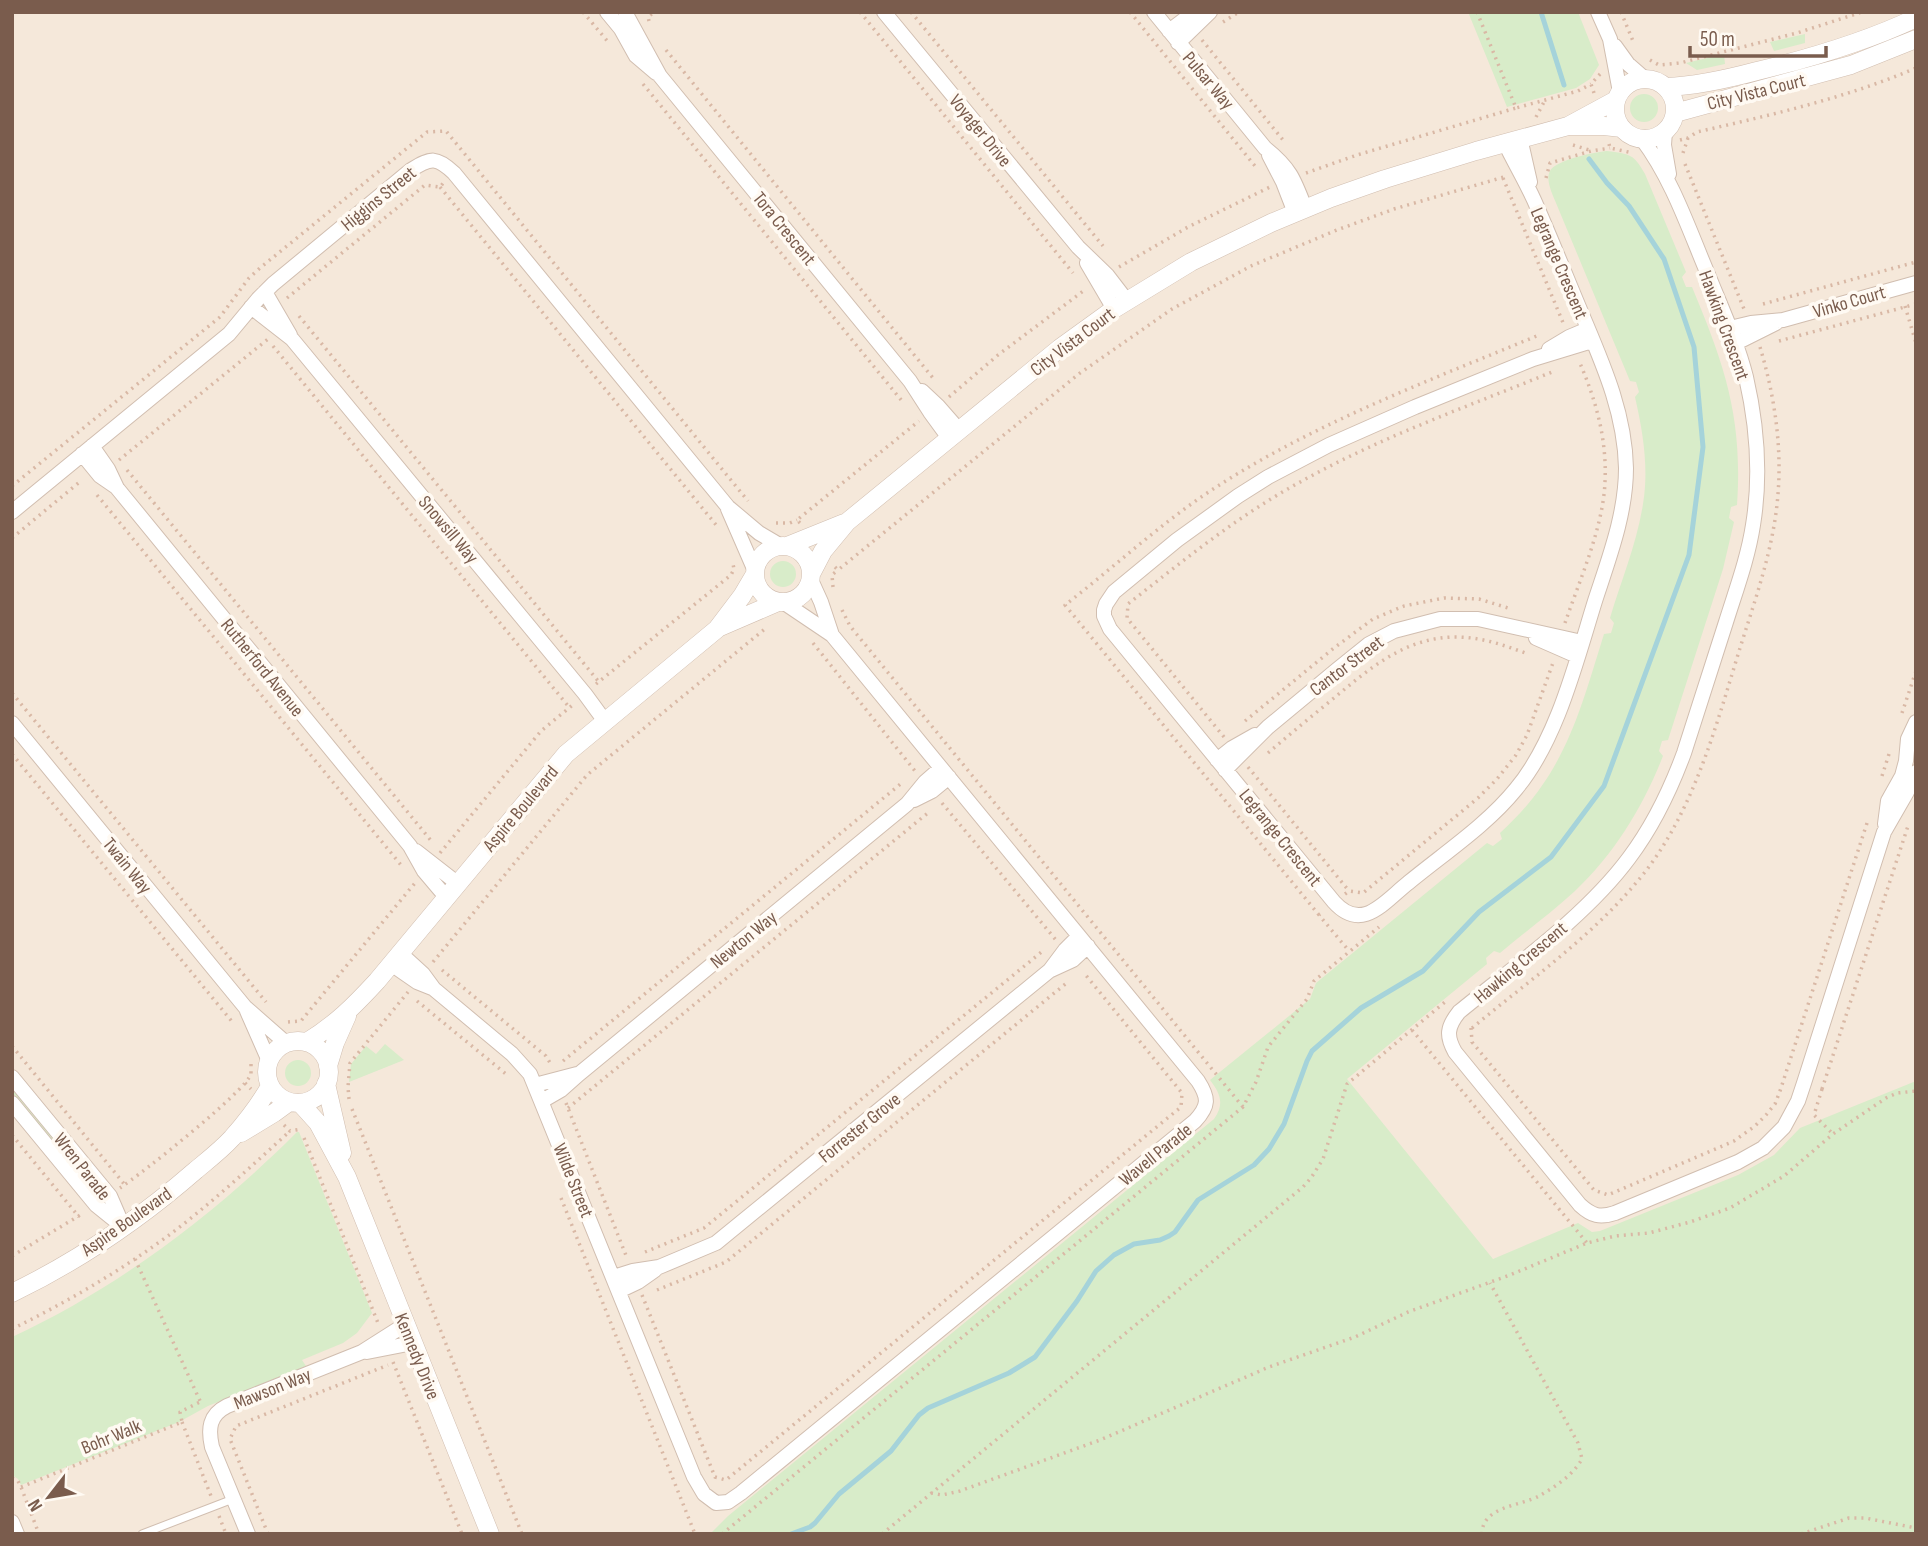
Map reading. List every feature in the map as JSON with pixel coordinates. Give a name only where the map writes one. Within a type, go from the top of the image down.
[{"type":"street","name":"Voyager Drive","points":[[884,12],[1078,247],[1121,305]]},
{"type":"street","name":"Pulsar Way","points":[[1154,12],[1265,148],[1288,180],[1300,211]]},
{"type":"street","points":[[1174,37],[1194,12]]},
{"type":"street","points":[[1174,37],[1210,12]]},
{"type":"street","points":[[1598,12],[1610,39],[1628,64],[1644,78]]},
{"type":"street","name":"Tora Crescent","points":[[621,14],[636,56],[660,76],[954,434]]},
{"type":"street","name":"City Vista Court","points":[[1666,87],[1722,80],[1815,57],[1916,18]]},
{"type":"street","points":[[1568,126],[1618,96],[1626,85],[1644,78],[1660,82],[1672,95],[1675,104],[1673,120],[1659,136],[1642,139],[1634,137],[1622,128],[1615,110],[1618,96],[1610,39]]},
{"type":"street","name":"City Vista Court","points":[[1675,113],[1851,65],[1916,39]]},
{"type":"street","points":[[1300,211],[1357,188],[1568,126],[1604,125],[1622,128]]},
{"type":"street","name":"Hawking Crescent","points":[[1665,131],[1664,145],[1670,186]]},
{"type":"street","name":"Hawking Crescent","points":[[1642,139],[1670,186],[1730,328],[1746,376],[1755,425],[1757,467],[1754,522],[1738,585],[1675,777],[1653,822],[1611,881],[1566,924],[1459,1012],[1449,1028],[1451,1046],[1580,1205],[1595,1216],[1615,1213],[1751,1156],[1775,1138],[1784,1127],[1798,1101],[1884,832],[1888,801],[1913,774],[1908,739],[1916,722]]},
{"type":"street","name":"Legrange Crescent","points":[[1513,141],[1523,172],[1590,335],[1619,411],[1626,476],[1620,519],[1559,711],[1529,772],[1502,804],[1374,910],[1362,916],[1352,916],[1342,911],[1334,902],[1110,629],[1104,610],[1109,598],[1177,540],[1268,477],[1361,431],[1590,335]]},
{"type":"street","name":"Higgins Street","points":[[12,512],[229,334],[265,292],[420,165],[436,160],[454,173]]},
{"type":"street","points":[[454,173],[727,508],[759,533],[801,552],[807,558],[811,577]]},
{"type":"street","name":"City Vista Court","points":[[847,522],[1060,348],[1121,305],[1221,247],[1300,211]]},
{"type":"street","name":"Vinko Court","points":[[1730,328],[1754,328],[1914,286]]},
{"type":"street","name":"Snowsill Way","points":[[265,292],[286,331],[604,720]]},
{"type":"street","name":"Snowsill Way","points":[[251,307],[286,331]]},
{"type":"street","name":"Vinko Court","points":[[1735,343],[1754,328]]},
{"type":"street","name":"Rutherford Avenue","points":[[87,450],[114,464],[117,488]]},
{"type":"street","name":"Rutherford Avenue","points":[[87,450],[100,476],[117,488],[410,846],[432,862],[451,890]]},
{"type":"street","points":[[727,508],[744,545],[757,584],[769,598],[781,602],[793,601],[807,589],[823,551],[847,522]]},
{"type":"street","points":[[755,573],[761,557],[767,551],[847,522]]},
{"type":"street","name":"Aspire Boulevard","points":[[307,1042],[348,1012],[566,754],[717,629],[742,596],[755,573]]},
{"type":"street","name":"Wavell Parade","points":[[811,577],[832,635]]},
{"type":"street","name":"Aspire Boulevard","points":[[717,629],[781,602]]},
{"type":"street","name":"Wavell Parade","points":[[665,1406],[700,1488],[710,1500],[721,1504],[728,1502],[1195,1121],[1206,1107],[1202,1087],[832,635],[781,602]]},
{"type":"street","name":"Cantor Street","points":[[1222,765],[1356,655],[1394,631],[1430,621],[1459,618],[1491,621],[1516,628],[1558,649],[1580,649]]},
{"type":"street","name":"Twain Way","points":[[12,723],[245,1007],[286,1043]]},
{"type":"street","name":"Newton Way","points":[[542,1101],[561,1090],[906,804],[932,791],[945,773]]},
{"type":"street","name":"Forrester Grove","points":[[616,1284],[638,1282],[659,1267],[724,1238],[1049,971],[1073,960],[1083,941]]},
{"type":"street","name":"Wilde Street","points":[[396,958],[416,983],[434,989],[520,1061],[535,1085],[665,1406]]},
{"type":"street","name":"Twain Way","points":[[245,1007],[260,1060]]},
{"type":"street","name":"Aspire Boulevard","points":[[327,1075],[348,1012]]},
{"type":"street","points":[[307,1042],[321,1051],[327,1075],[316,1097],[294,1102],[266,1092],[267,1078],[260,1060],[286,1043],[307,1042]]},
{"type":"street","name":"Newton Way","points":[[535,1085],[579,1073]]},
{"type":"street","name":"Kennedy Drive","points":[[327,1075],[326,1120],[490,1534]]},
{"type":"street","name":"Wren Parade","points":[[12,1077],[110,1196],[123,1226]]},
{"type":"street","name":"Aspire Boulevard","points":[[232,1139],[266,1092]]},
{"type":"street","name":"Aspire Boulevard","points":[[12,1293],[123,1226],[181,1183],[232,1139],[294,1102]]},
{"type":"street","name":"Kennedy Drive","points":[[294,1102],[326,1120]]},
{"type":"street","name":"Wren Parade","points":[[12,1103],[96,1205],[123,1226]]},
{"type":"street","name":"Mawson Way","points":[[233,1499],[212,1447],[209,1432],[213,1418],[221,1409],[362,1352],[406,1324]]},
{"type":"street","name":"Mawson Way","points":[[362,1352],[413,1343]]},
{"type":"street","points":[[233,1499],[248,1534]]},
{"type":"street","points":[[12,1522],[17,1534]]},
{"type":"lane","points":[[142,1534],[233,1499]]},
{"type":"path","points":[[583,12],[615,51]]},
{"type":"path","points":[[649,29],[648,17],[654,12]]},
{"type":"path","points":[[860,12],[1078,279]]},
{"type":"path","points":[[911,12],[1102,246]]},
{"type":"path","points":[[1130,12],[1255,166]]},
{"type":"path","points":[[1477,12],[1516,108]]},
{"type":"path","points":[[1621,12],[1638,49]]},
{"type":"path","points":[[1680,63],[1797,33],[1862,12]]},
{"type":"path","points":[[1201,38],[1282,139]]},
{"type":"path","points":[[666,51],[940,386]]},
{"type":"path","points":[[1696,132],[1854,92],[1916,68]]},
{"type":"path","points":[[641,83],[910,411]]},
{"type":"path","points":[[759,533],[769,521],[778,524],[797,520],[998,355],[1103,279],[1188,227],[1288,180],[1357,155],[1578,91],[1591,84]]},
{"type":"path","points":[[12,486],[220,317],[248,278],[427,132],[446,131],[756,510]]},
{"type":"path","points":[[1688,138],[1683,150],[1684,161],[1760,346],[1916,304]]},
{"type":"path","points":[[833,593],[832,575],[1080,373],[1172,309],[1251,266],[1394,209],[1591,151],[1611,148]]},
{"type":"path","points":[[440,187],[470,161]]},
{"type":"path","points":[[1547,189],[1546,174],[1550,163]]},
{"type":"path","points":[[1503,178],[1592,391],[1601,421],[1605,482],[1596,530],[1558,649],[1527,735],[1517,755],[1478,798],[1363,893],[1349,891],[1127,618],[1128,604],[1222,530],[1300,482],[1360,452],[1554,371]]},
{"type":"path","points":[[292,307],[286,299],[425,185],[440,187],[721,533]]},
{"type":"path","points":[[1758,306],[1916,262]]},
{"type":"path","points":[[1905,306],[1916,343]]},
{"type":"path","points":[[432,862],[114,464],[268,339],[286,331],[298,314],[599,682]]},
{"type":"path","points":[[268,339],[569,707]]},
{"type":"path","points":[[12,538],[83,479],[406,872]]},
{"type":"path","points":[[797,520],[811,537]]},
{"type":"path","points":[[280,1019],[290,1023],[301,1021],[541,731],[731,575],[734,569],[731,553],[744,545]]},
{"type":"path","points":[[823,551],[838,570]]},
{"type":"path","points":[[1078,595],[1065,605],[1349,951]]},
{"type":"path","points":[[839,604],[850,626],[1243,1107]]},
{"type":"path","points":[[522,1534],[352,1109],[348,1087],[350,1063],[587,775],[766,628]]},
{"type":"path","points":[[1258,760],[1373,666],[1396,652],[1421,642],[1455,637],[1489,641],[1530,654]]},
{"type":"path","points":[[1542,658],[1558,649]]},
{"type":"path","points":[[1902,713],[1916,671]]},
{"type":"path","points":[[1878,788],[1891,748]]},
{"type":"path","points":[[12,754],[237,1031]]},
{"type":"path","points":[[553,1069],[904,780]]},
{"type":"path","points":[[568,1108],[930,811]]},
{"type":"path","points":[[1471,1028],[1472,1042],[1594,1190],[1608,1195],[1734,1141],[1755,1126],[1775,1104],[1870,814]]},
{"type":"path","points":[[1822,1088],[1910,819]]},
{"type":"path","points":[[1319,915],[1349,891]]},
{"type":"path","points":[[722,1534],[1243,1107],[1256,1082],[1268,1047],[1307,999],[1314,981],[1381,925]]},
{"type":"path","points":[[640,1253],[704,1228],[1046,948]]},
{"type":"path","points":[[654,1291],[726,1262],[1071,979]]},
{"type":"path","points":[[416,983],[514,1080]]},
{"type":"path","points":[[1412,1030],[1587,1243]]},
{"type":"path","points":[[12,1046],[125,1185]]},
{"type":"path","points":[[110,1196],[215,1111],[245,1083],[260,1060]]},
{"type":"path","points":[[245,1083],[266,1092]]},
{"type":"path","points":[[931,1493],[942,1495],[960,1491],[1100,1440],[1269,1367],[1355,1337],[1408,1312],[1601,1238],[1663,1229],[1730,1208],[1784,1176],[1833,1133],[1886,1097],[1916,1091]]},
{"type":"path","points":[[12,1329],[74,1297],[180,1227],[238,1180],[290,1131],[352,1109]]},
{"type":"path","points":[[274,1113],[290,1131]]},
{"type":"path","points":[[12,1135],[79,1217]]},
{"type":"path","points":[[558,1190],[695,1534]]},
{"type":"path","points":[[12,1256],[96,1205]]},
{"type":"path","points":[[135,1259],[200,1402],[213,1418]]},
{"type":"path","points":[[1482,1534],[1482,1528],[1489,1517],[1506,1506],[1538,1497],[1575,1471],[1582,1460],[1578,1443],[1489,1282]]},
{"type":"path","points":[[268,1534],[230,1439],[236,1426],[393,1363]]},
{"type":"path","name":"Bohr Walk","points":[[21,1487],[182,1422],[180,1412],[200,1402]]},
{"type":"path","points":[[182,1422],[195,1455]]},
{"type":"path","points":[[12,1478],[18,1481],[21,1487],[39,1534]]},
{"type":"path","points":[[1801,1534],[1849,1518],[1865,1518],[1916,1528]]},
{"type":"shaded area","points":[[12,12],[1916,12],[1916,1534],[12,1534]]},
{"type":"green space","points":[[1468,12],[1578,12],[1599,65],[1590,79],[1576,88],[1507,107]]},
{"type":"green space","points":[[1805,34],[1805,43],[1774,51],[1770,42]]},
{"type":"green space","points":[[1724,54],[1725,64],[1697,70],[1686,63]]},
{"type":"green space","points":[[1644,94],[1654,98],[1658,108],[1654,118],[1644,122],[1634,118],[1630,108],[1634,98]]},
{"type":"green space","points":[[1607,151],[1630,156],[1638,162],[1645,174],[1686,272],[1682,277],[1686,287],[1692,287],[1714,342],[1729,393],[1737,445],[1737,505],[1731,507],[1729,518],[1734,522],[1723,569],[1668,740],[1662,741],[1659,751],[1663,756],[1637,811],[1615,845],[1566,899],[1500,953],[1494,951],[1486,958],[1487,964],[1347,1079],[1493,1259],[1578,1223],[1592,1232],[1600,1231],[1738,1175],[1774,1155],[1800,1128],[1916,1081],[1916,1534],[710,1534],[728,1516],[1214,1119],[1220,1099],[1210,1080],[1310,999],[1316,983],[1487,843],[1493,846],[1502,839],[1500,833],[1522,811],[1555,765],[1577,717],[1604,634],[1611,633],[1614,623],[1610,618],[1637,533],[1645,491],[1644,450],[1635,397],[1639,392],[1636,382],[1630,381],[1548,179],[1550,171],[1559,163]]},
{"type":"green space","points":[[783,561],[792,565],[796,574],[792,583],[783,587],[774,583],[770,574],[774,565]]},
{"type":"green space","points":[[385,1044],[404,1060],[349,1082],[351,1064],[366,1046],[376,1054]]},
{"type":"green space","points":[[298,1060],[307,1064],[311,1073],[307,1082],[298,1086],[289,1082],[285,1073],[289,1064]]},
{"type":"green space","points":[[12,1087],[102,1197],[100,1199],[12,1092]]},
{"type":"green space","points":[[297,1132],[372,1313],[357,1333],[343,1343],[302,1360],[306,1366],[208,1406],[179,1422],[21,1485],[12,1475],[12,1337],[90,1296],[163,1247],[233,1192]]},
{"type":"waterway","points":[[1541,12],[1564,85]]},
{"type":"waterway","points":[[791,1534],[815,1523],[839,1494],[891,1451],[919,1415],[928,1408],[1009,1373],[1035,1357],[1096,1271],[1114,1255],[1134,1244],[1169,1236],[1175,1232],[1198,1200],[1254,1165],[1269,1149],[1284,1124],[1312,1051],[1361,1008],[1423,971],[1479,912],[1551,857],[1604,786],[1689,555],[1703,447],[1694,347],[1664,259],[1629,206],[1589,159]]}]
